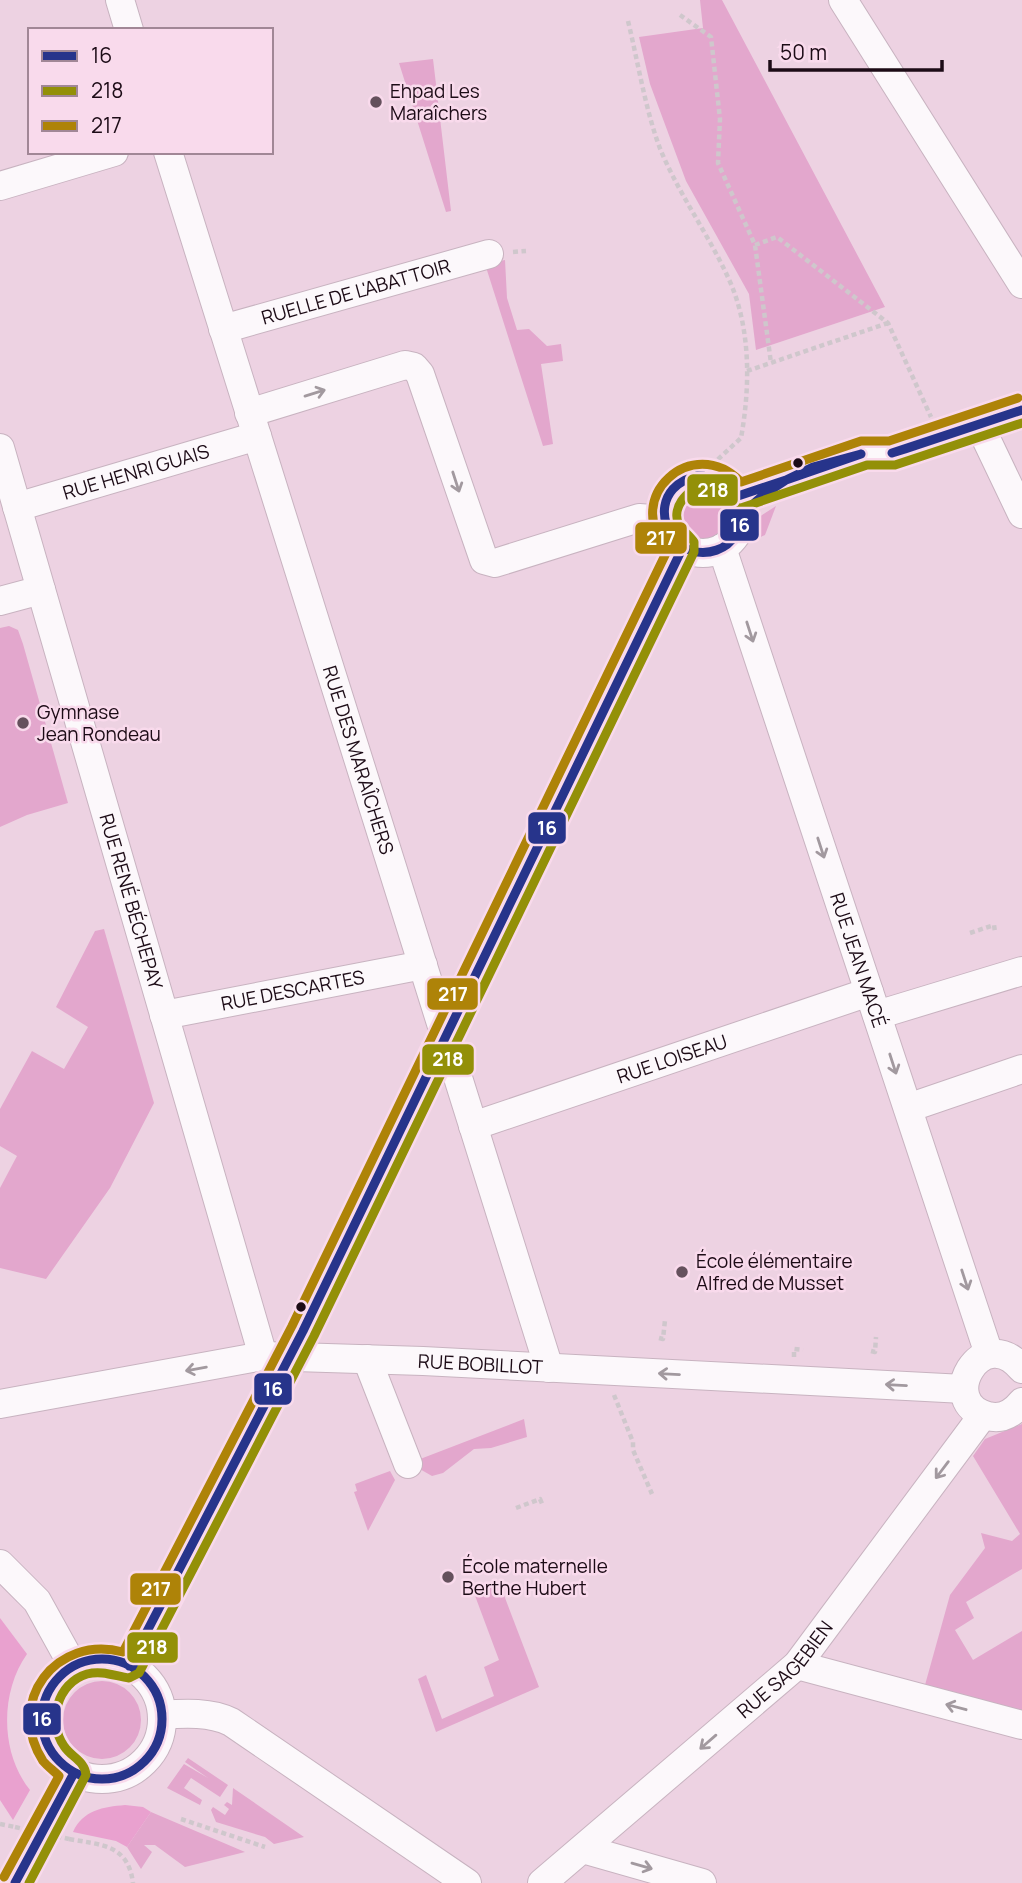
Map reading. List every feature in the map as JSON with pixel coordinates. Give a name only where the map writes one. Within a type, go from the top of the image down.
[{"type":"street","points":[[120,0],[128,28]]},
{"type":"street","points":[[843,0],[1022,284]]},
{"type":"street","points":[[0,186],[107,154]]},
{"type":"street","name":"RUE DES MARAÎCHERS","points":[[169,154],[549,1368]]},
{"type":"street","name":"RUELLE DE L'ABATTOIR","points":[[223,329],[489,254]]},
{"type":"street","name":"RUE HENRI GUAIS","points":[[17,506],[253,424],[410,365],[420,374],[484,560],[495,563],[652,519]]},
{"type":"street","points":[[740,505],[789,478],[865,453],[891,453],[1022,410]]},
{"type":"street","points":[[979,424],[1022,514]]},
{"type":"street","name":"RUE RENÉ BÉCHEPAY","points":[[0,449],[164,1015],[277,1357]]},
{"type":"street","points":[[702,474],[724,480],[740,505],[738,532],[725,557],[683,547],[652,519],[681,481],[702,474]]},
{"type":"street","points":[[129,1666],[277,1357],[445,1038],[683,547]]},
{"type":"street","name":"RUE JEAN MACÉ","points":[[725,557],[908,1108],[1012,1357]]},
{"type":"street","points":[[0,601],[41,590]]},
{"type":"street","name":"RUE DESCARTES","points":[[164,1015],[423,965]]},
{"type":"street","name":"RUE LOISEAU","points":[[473,1126],[873,1003],[1022,971]]},
{"type":"street","points":[[908,1108],[1022,1069]]},
{"type":"street","name":"RUE BOBILLOT","points":[[0,1404],[277,1357],[367,1359],[964,1389]]},
{"type":"street","points":[[1012,1357],[979,1358],[965,1375],[964,1389],[971,1405],[983,1415],[1005,1416],[1022,1402]]},
{"type":"street","points":[[367,1359],[408,1464]]},
{"type":"street","name":"RUE SAGEBIEN","points":[[542,1883],[797,1665],[983,1415]]},
{"type":"street","points":[[0,1564],[37,1601],[73,1667]]},
{"type":"street","points":[[100,1659],[129,1666],[143,1675],[153,1688],[162,1715],[156,1746],[133,1771],[105,1779],[87,1778],[74,1773],[61,1764],[51,1752],[44,1736],[41,1721],[49,1690],[58,1678],[73,1667],[100,1659]]},
{"type":"street","points":[[797,1665],[1022,1725]]},
{"type":"street","points":[[162,1715],[183,1713],[219,1716],[231,1722],[467,1883]]},
{"type":"street","points":[[57,1832],[74,1773]]},
{"type":"street","points":[[583,1849],[702,1883]]},
{"type":"path","points":[[680,15],[711,37],[720,119],[718,163],[755,245],[771,363]]},
{"type":"path","points":[[628,21],[659,146],[736,297],[745,341],[747,371],[741,438],[714,463],[701,464]]},
{"type":"path","points":[[755,245],[777,237],[888,323],[940,437]]},
{"type":"path","points":[[747,371],[888,323]]},
{"type":"path","points":[[970,933],[994,925],[995,932]]},
{"type":"path","points":[[659,1338],[663,1339],[665,1320]]},
{"type":"path","points":[[871,1351],[875,1352],[876,1337]]},
{"type":"path","points":[[604,1371],[652,1494]]},
{"type":"path","points":[[516,1508],[540,1499],[543,1506]]},
{"type":"path","points":[[181,1819],[265,1847]]},
{"type":"path","points":[[0,1824],[57,1832],[108,1847],[122,1854],[131,1870],[132,1883]]},
{"type":"shaded area","points":[[700,0],[722,0],[885,307],[756,350],[749,294],[686,181],[650,84],[639,37],[703,28]]},
{"type":"shaded area","points":[[433,59],[451,211],[446,212],[399,63]]},
{"type":"shaded area","points":[[505,260],[507,298],[517,330],[529,329],[547,346],[561,344],[563,361],[541,364],[553,444],[543,446],[485,264]]},
{"type":"shaded area","points":[[699,486],[709,486],[724,494],[730,503],[730,525],[724,534],[709,542],[699,542],[681,530],[676,519],[676,509],[688,491]]},
{"type":"shaded area","points":[[776,506],[765,535],[748,542],[756,519]]},
{"type":"shaded area","name":"Gymnase Jean Rondeau","points":[[9,626],[18,630],[23,644],[68,803],[27,815],[0,827],[0,628]]},
{"type":"shaded area","points":[[104,929],[154,1103],[110,1188],[46,1279],[0,1268],[0,1188],[17,1156],[0,1146],[0,1109],[32,1051],[64,1069],[88,1027],[56,1007],[95,931]]},
{"type":"shaded area","points":[[524,1419],[527,1437],[491,1448],[474,1449],[443,1473],[432,1476],[418,1468],[415,1461]]},
{"type":"shaded area","points":[[1022,1424],[1022,1569],[966,1602],[974,1618],[955,1630],[973,1660],[1022,1631],[1022,1712],[925,1685],[950,1595],[985,1548],[981,1533],[1012,1541],[1020,1534],[973,1456],[985,1439]]},
{"type":"shaded area","points":[[390,1471],[395,1480],[368,1531],[354,1492],[357,1491],[355,1484]]},
{"type":"shaded area","points":[[499,1582],[539,1687],[436,1732],[418,1679],[426,1675],[442,1719],[494,1696],[484,1667],[499,1660],[474,1593]]},
{"type":"shaded area","points":[[0,1618],[27,1654],[18,1669],[8,1704],[7,1722],[13,1758],[30,1790],[13,1820],[0,1800]]},
{"type":"shaded area","points":[[102,1681],[117,1684],[130,1692],[138,1705],[141,1720],[138,1735],[130,1748],[117,1756],[102,1759],[87,1756],[74,1748],[66,1735],[63,1720],[66,1705],[74,1692],[87,1684]]},
{"type":"shaded area","points":[[188,1758],[228,1785],[220,1797],[191,1778],[184,1788],[202,1800],[200,1805],[167,1788],[184,1764],[208,1778],[185,1762]]},
{"type":"shaded area","points":[[233,1788],[304,1837],[274,1844],[265,1837],[216,1822],[211,1810],[213,1807],[225,1815],[229,1809],[224,1805],[227,1802],[232,1805]]},
{"type":"shaded area","points":[[125,1805],[143,1807],[151,1812],[127,1847],[116,1841],[73,1832],[88,1814]]},
{"type":"shaded area","points":[[151,1812],[245,1852],[185,1867],[155,1845],[144,1845],[152,1852],[141,1869],[127,1847]]},
{"type":"tunnel","points":[[15,1883],[45,1826]]},
{"type":"transit line","name":"217","points":[[4,1877],[59,1776],[43,1761],[33,1739],[30,1717],[34,1696],[44,1678],[58,1663],[77,1653],[99,1649],[123,1652],[292,1326],[668,549],[656,530],[653,510],[658,493],[668,478],[684,468],[702,464],[722,468],[741,482],[861,441],[889,441],[1018,398]]},
{"type":"transit line","name":"16","points":[[1022,410],[905,449],[892,453],[1022,410]]},
{"type":"transit line","name":"218","points":[[29,1883],[86,1775],[83,1766],[64,1746],[56,1726],[62,1694],[68,1686],[87,1674],[103,1673],[129,1678],[139,1673],[314,1336],[694,552],[694,542],[677,519],[682,501],[691,492],[703,488],[714,491],[730,505],[741,508],[867,465],[895,465],[1022,423]]},
{"type":"transit line","name":"16","points":[[786,480],[813,467],[861,454]]},
{"type":"transit line","name":"16","points":[[786,480],[861,454]]},
{"type":"transit line","name":"16","points":[[697,476],[720,481],[738,496],[786,480],[748,510],[732,540],[711,552],[698,552],[683,547],[676,541],[666,524],[665,515],[665,506],[673,489],[681,482],[697,476]]},
{"type":"transit line","name":"16","points":[[129,1666],[303,1331],[683,547]]},
{"type":"transit line","name":"16","points":[[102,1659],[125,1663],[144,1677],[158,1696],[162,1719],[158,1742],[144,1761],[125,1775],[102,1779],[79,1775],[60,1761],[46,1742],[42,1719],[46,1696],[60,1677],[79,1663],[102,1659]]},
{"type":"transit line","name":"16","points":[[15,1883],[74,1773]]},
{"type":"place","name":"Ehpad Les Maraîchers","points":[[376,102]]},
{"type":"place","name":"Gymnase Jean Rondeau","points":[[23,723]]},
{"type":"place","name":"École élémentaire Alfred de Musset","points":[[682,1272]]},
{"type":"place","name":"École maternelle Berthe Hubert","points":[[448,1577]]}]
